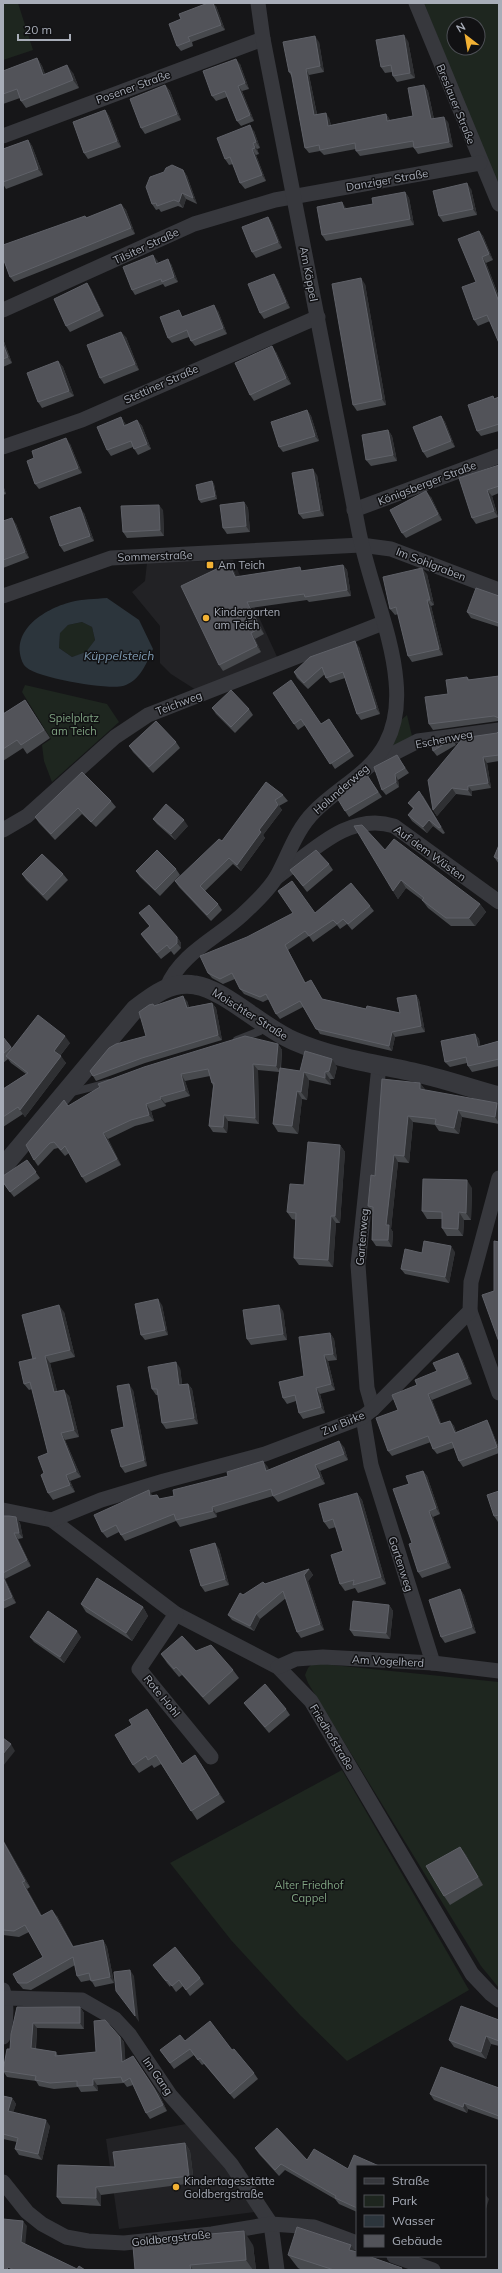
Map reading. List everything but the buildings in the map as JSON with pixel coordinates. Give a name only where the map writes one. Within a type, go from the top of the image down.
[{"type":"street","name":"Am Köppel","points":[[258,3],[263,39],[318,316],[361,545]]},
{"type":"street","name":"Breslauer Straße","points":[[416,3],[480,163],[499,204]]},
{"type":"street","name":"Posener Straße","points":[[3,136],[263,39]]},
{"type":"street","name":"Danziger Straße","points":[[294,197],[480,163]]},
{"type":"street","name":"Tilsiter Straße","points":[[3,310],[194,224],[275,200],[294,197]]},
{"type":"street","name":"Stettiner Straße","points":[[3,447],[82,420],[318,316]]},
{"type":"street","name":"Königsberger Straße","points":[[354,510],[499,456]]},
{"type":"street","name":"Im Sohlgraben","points":[[361,545],[391,549],[499,590]]},
{"type":"street","name":"Sommerstraße","points":[[3,596],[111,558],[361,545]]},
{"type":"street","name":"Holunderweg","points":[[167,988],[170,980],[185,960],[243,914],[276,878],[305,822],[316,810],[370,766],[387,742],[394,721],[397,703],[394,663],[361,545]]},
{"type":"street","name":"Teichweg","points":[[3,830],[27,816],[115,737],[148,715],[383,623]]},
{"type":"street","name":"Eschenweg","points":[[370,766],[418,742],[499,730]]},
{"type":"street","name":"Auf dem Wüsten","points":[[276,878],[345,829],[364,823],[383,822],[394,826],[499,902]]},
{"type":"street","name":"Moischter Straße","points":[[3,1167],[135,1010],[154,995],[167,988],[192,984],[211,989],[265,1026],[293,1041],[323,1053],[378,1066],[410,1071],[499,1096]]},
{"type":"street","name":"Gartenweg","points":[[378,1066],[358,1265],[371,1465],[433,1663]]},
{"type":"street","points":[[499,1178],[471,1282],[470,1311],[499,1393]]},
{"type":"street","name":"Zur Birke","points":[[52,1520],[102,1500],[164,1481],[265,1454],[368,1413],[470,1311]]},
{"type":"street","name":"Friedhofstraße","points":[[3,1510],[52,1520],[176,1614],[278,1667],[311,1701],[472,1974],[491,1994],[499,2000]]},
{"type":"street","name":"Rote Hohl","points":[[176,1614],[139,1669],[211,1757]]},
{"type":"street","name":"Am Vogelherd","points":[[278,1667],[296,1659],[323,1657],[433,1663],[499,1671]]},
{"type":"street","points":[[3,2037],[6,2023],[4,1994]]},
{"type":"street","name":"Im Gang","points":[[4,1994],[82,2000],[115,2020],[129,2034],[170,2095],[231,2164],[271,2224]]},
{"type":"street","name":"Goldbergstraße","points":[[3,2182],[27,2212],[42,2224],[66,2237],[88,2242],[124,2243],[212,2234],[271,2224],[314,2228],[356,2243]]},
{"type":"street","points":[[271,2224],[277,2270]]},
{"type":"street","points":[[397,2257],[433,2270]]},
{"type":"lane","points":[[228,1043],[260,1031],[265,1026]]},
{"type":"lane","points":[[64,1094],[99,1086],[120,1078]]},
{"type":"shaded area","name":"Kindergarten am Teich","points":[[233,560],[278,659],[196,690],[171,674],[160,663],[160,626],[132,592],[145,581],[147,563]]},
{"type":"shaded area","name":"Kindertagesstätte Goldbergstraße","points":[[186,2124],[221,2162],[255,2212],[119,2229],[106,2139]]},
{"type":"green space","points":[[3,3],[18,3],[33,50],[3,60]]},
{"type":"green space","points":[[424,3],[499,3],[499,184],[487,160]]},
{"type":"green space","points":[[82,622],[92,627],[95,640],[86,653],[72,657],[59,648],[60,632],[68,625]]},
{"type":"green space","name":"Spielplatz am Teich","points":[[25,685],[107,704],[119,722],[52,782],[44,761],[42,745],[51,739],[22,692]]},
{"type":"green space","points":[[407,715],[412,736],[387,750],[401,720]]},
{"type":"green space","points":[[313,1663],[499,1682],[499,1988],[481,1966],[308,1683],[305,1675],[308,1668]]},
{"type":"green space","name":"Alter Friedhof Cappel","points":[[342,1770],[469,1990],[347,2061],[300,2015],[231,1940],[170,1863]]},
{"type":"water","name":"Küppelsteich","points":[[107,598],[139,620],[153,649],[142,671],[134,680],[129,684],[115,687],[88,685],[41,674],[30,670],[24,665],[20,653],[20,642],[24,632],[40,616],[61,605],[71,602]],"holes":[[[82,622],[92,627],[95,640],[86,652],[72,657],[59,648],[60,633],[68,625]]]},
{"type":"place","name":"Am Teich","points":[[210,565]]},
{"type":"place","name":"Kindergarten am Teich","points":[[206,618]]},
{"type":"place","name":"Kindertagesstätte Goldbergstraße","points":[[176,2187]]}]
